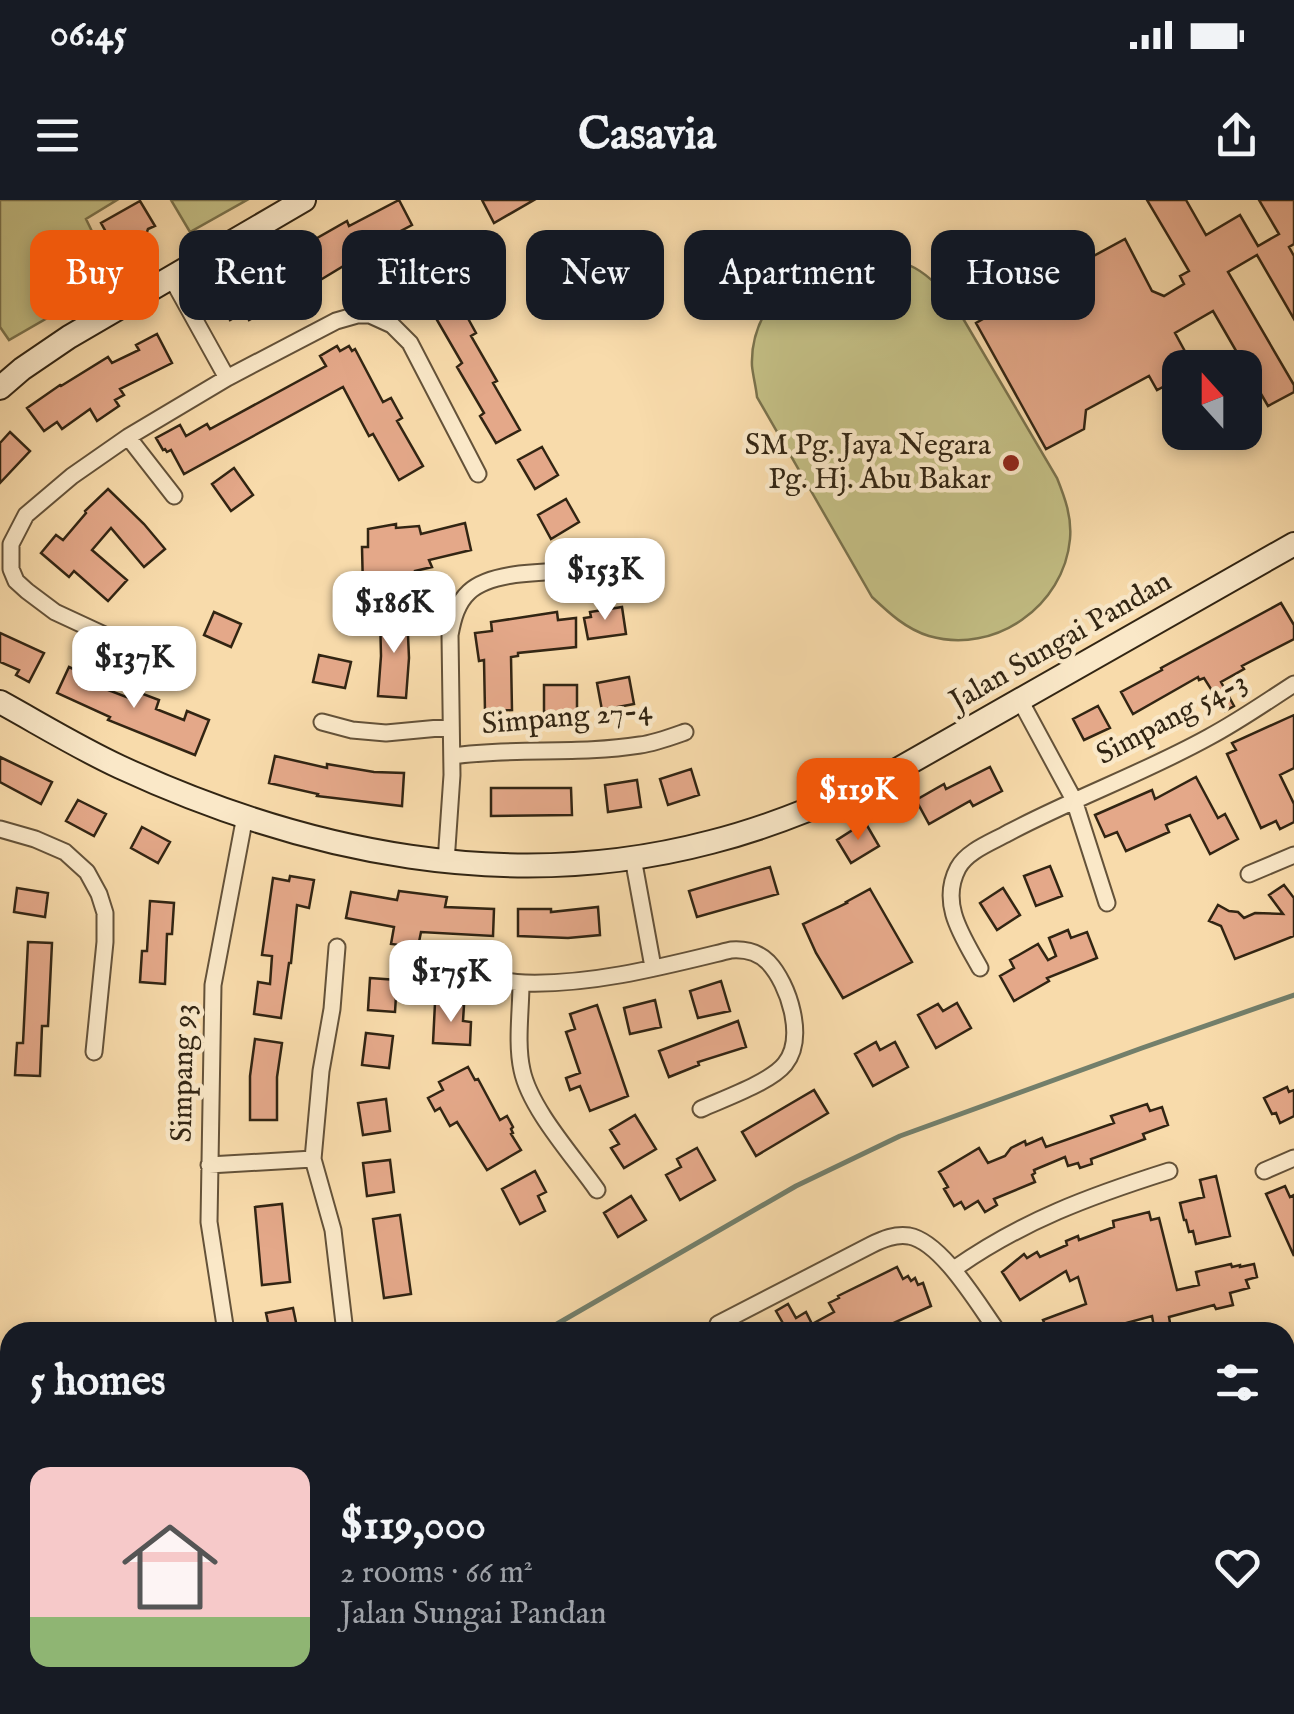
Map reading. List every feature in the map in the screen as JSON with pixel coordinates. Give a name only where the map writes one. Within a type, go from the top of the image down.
[{"type":"street","points":[[0,388],[56,345],[304,200]]},
{"type":"street","points":[[170,277],[227,378]]},
{"type":"street","points":[[180,670],[55,612],[26,592],[11,569],[11,544],[26,515],[72,476],[128,437],[227,378],[336,321],[357,315],[381,319],[410,343],[478,474]]},
{"type":"street","points":[[128,437],[174,496]]},
{"type":"street","name":"Jalan Sungai Pandan","points":[[0,702],[118,766],[245,816],[366,850],[446,862],[484,866],[576,865],[713,842],[808,810],[895,771],[1294,544]]},
{"type":"street","points":[[446,862],[452,756],[450,635],[460,602],[480,584],[507,576],[586,570]]},
{"type":"street","name":"Simpang 54-3","points":[[980,968],[950,905],[958,867],[967,856],[1074,800],[1209,738],[1294,684]]},
{"type":"street","points":[[1020,700],[1074,800],[1107,903]]},
{"type":"street","points":[[322,722],[352,730],[386,732],[450,727]]},
{"type":"street","name":"Simpang 27-4","points":[[452,756],[642,745],[685,732]]},
{"type":"street","name":"Simpang 93","points":[[224,1322],[209,1222],[213,985],[245,816]]},
{"type":"street","points":[[0,829],[65,852],[94,882],[105,913],[94,1052]]},
{"type":"street","points":[[1249,874],[1294,855]]},
{"type":"street","points":[[633,858],[653,966]]},
{"type":"street","points":[[337,947],[313,1159],[333,1230],[344,1322]]},
{"type":"street","points":[[442,967],[520,983],[566,982],[608,977],[731,950],[751,952],[769,963],[789,1002],[794,1046],[784,1066],[772,1076],[701,1110]]},
{"type":"street","points":[[520,983],[520,1065],[524,1078],[538,1107],[597,1190]]},
{"type":"street","points":[[1264,1171],[1294,1158]]},
{"type":"street","points":[[210,1165],[313,1159]]},
{"type":"street","points":[[954,1269],[1047,1214],[1168,1171]]},
{"type":"street","points":[[722,1322],[871,1245],[892,1237],[910,1236],[954,1269],[991,1322]]},
{"type":"shaded area","points":[[0,200],[117,200],[86,219],[91,230],[30,230],[30,320],[44,320],[9,340],[0,327]]},
{"type":"shaded area","points":[[171,200],[247,200],[194,230],[189,230]]},
{"type":"shaded area","points":[[911,266],[931,279],[931,320],[964,320],[1060,485],[1070,539],[1055,585],[1040,604],[1001,631],[954,640],[929,636],[905,625],[872,597],[757,397],[752,366],[762,320],[911,320]]},
{"type":"building","points":[[399,200],[412,225],[403,230],[342,230],[342,267],[322,279],[322,235],[347,221],[349,226]]},
{"type":"building","points":[[482,200],[534,200],[494,223]]},
{"type":"building","points":[[1147,200],[1186,200],[1206,235],[1240,215],[1258,246],[1279,234],[1259,200],[1294,200],[1294,244],[1289,247],[1294,256],[1294,319],[1257,255],[1228,272],[1294,385],[1294,392],[1268,406],[1262,396],[1262,350],[1236,350],[1213,311],[1175,333],[1184,350],[1162,350],[1162,387],[1157,390],[1149,376],[1086,410],[1084,429],[1046,449],[976,323],[1095,320],[1095,255],[1125,239],[1152,291],[1164,296],[1184,284],[1180,276],[1189,271]]},
{"type":"building","points":[[140,201],[155,226],[148,230],[105,230],[101,223]]},
{"type":"building","points":[[437,320],[469,320],[476,333],[471,336],[520,430],[496,443],[480,416],[484,413],[457,367],[462,363]]},
{"type":"building","points":[[157,334],[172,363],[120,389],[124,395],[115,400],[119,406],[97,421],[90,409],[62,429],[57,422],[44,431],[27,408],[108,357],[112,363],[139,350],[136,345]]},
{"type":"building","points":[[337,346],[340,351],[349,346],[352,351],[355,349],[383,402],[391,398],[402,418],[397,421],[423,466],[399,480],[373,434],[369,436],[343,387],[184,474],[171,450],[163,450],[156,438],[180,425],[186,436],[207,424],[210,429],[326,366],[320,356]]},
{"type":"building","points":[[10,432],[30,451],[0,483],[0,443]]},
{"type":"building","points":[[542,447],[558,475],[535,489],[518,460]]},
{"type":"building","points":[[234,468],[253,495],[231,511],[212,484]]},
{"type":"building","points":[[108,489],[165,549],[144,567],[111,528],[92,550],[127,580],[108,601],[74,571],[69,577],[41,553],[56,535],[63,540]]},
{"type":"building","points":[[566,499],[579,522],[551,539],[538,515]]},
{"type":"building","points":[[465,523],[471,550],[429,560],[432,567],[415,571],[416,590],[363,589],[362,547],[368,547],[368,529],[396,524],[396,528],[419,526],[421,534]]},
{"type":"building","points":[[1281,603],[1294,625],[1294,639],[1242,666],[1244,669],[1221,682],[1234,706],[1225,711],[1204,678],[1198,677],[1133,714],[1121,692]]},
{"type":"building","points":[[622,607],[626,634],[588,639],[584,618],[591,617],[590,612]]},
{"type":"building","points":[[214,612],[241,624],[231,647],[204,635]]},
{"type":"building","points":[[557,612],[558,620],[576,618],[576,647],[511,657],[512,710],[485,711],[484,660],[479,661],[475,633],[492,631],[491,622]]},
{"type":"building","points":[[407,613],[406,698],[378,696],[380,614]]},
{"type":"building","points":[[0,633],[44,653],[29,682],[16,675],[19,670],[0,662]]},
{"type":"building","points":[[319,655],[351,662],[345,688],[313,682]]},
{"type":"building","points":[[87,666],[109,675],[103,688],[134,700],[138,692],[159,700],[156,709],[184,720],[187,711],[209,720],[195,755],[108,720],[110,717],[57,693],[69,667],[84,674]]},
{"type":"building","points":[[629,677],[634,704],[602,710],[597,683]]},
{"type":"building","points":[[544,685],[577,685],[577,712],[544,712]]},
{"type":"building","points":[[1098,706],[1110,728],[1084,740],[1073,719]]},
{"type":"building","points":[[1294,715],[1294,768],[1280,775],[1294,804],[1294,822],[1280,829],[1276,821],[1261,828],[1227,754],[1236,750],[1232,743]]},
{"type":"building","points":[[275,756],[327,768],[327,764],[404,773],[402,806],[317,796],[269,783]]},
{"type":"building","points":[[0,757],[52,782],[41,804],[0,782]]},
{"type":"building","points":[[990,767],[1002,791],[973,806],[970,801],[929,824],[916,800],[944,784],[946,789]]},
{"type":"building","points":[[691,769],[699,795],[668,805],[660,779]]},
{"type":"building","points":[[1196,777],[1218,818],[1225,814],[1238,839],[1210,854],[1190,815],[1166,825],[1169,832],[1126,851],[1117,832],[1105,837],[1095,815],[1152,790],[1155,799]]},
{"type":"building","points":[[637,780],[641,807],[608,812],[605,785]]},
{"type":"building","points":[[491,788],[571,788],[572,815],[491,816]]},
{"type":"building","points":[[78,800],[106,814],[94,836],[66,821]]},
{"type":"building","points":[[865,822],[879,846],[851,863],[837,840]]},
{"type":"building","points":[[142,827],[170,842],[158,863],[131,848]]},
{"type":"building","points":[[1050,866],[1062,896],[1036,906],[1024,876]]},
{"type":"building","points":[[770,867],[778,894],[697,917],[689,891]]},
{"type":"building","points":[[290,876],[314,880],[309,908],[297,905],[281,1018],[254,1014],[258,982],[270,984],[272,956],[262,955],[273,878],[289,881]]},
{"type":"building","points":[[1284,885],[1294,898],[1294,936],[1235,959],[1221,926],[1209,921],[1218,905],[1244,918],[1255,913],[1283,914],[1269,895]]},
{"type":"building","points":[[17,888],[48,893],[45,917],[14,912]]},
{"type":"building","points":[[1003,888],[1020,915],[997,930],[980,903]]},
{"type":"building","points":[[870,889],[912,962],[843,998],[803,924]]},
{"type":"building","points":[[399,891],[447,897],[445,907],[494,909],[493,936],[421,932],[418,947],[391,944],[394,927],[346,918],[351,892],[397,900]]},
{"type":"building","points":[[150,901],[174,903],[172,934],[167,934],[165,984],[140,982],[142,951],[147,951]]},
{"type":"building","points":[[598,907],[600,935],[518,936],[518,909],[551,912]]},
{"type":"building","points":[[1068,930],[1071,938],[1087,932],[1097,958],[1047,978],[1049,981],[1014,1001],[1000,976],[1014,968],[1010,960],[1038,944],[1048,960],[1056,956],[1049,938]]},
{"type":"building","points":[[28,942],[52,943],[48,1026],[42,1026],[40,1076],[15,1075],[17,1043],[23,1043]]},
{"type":"building","points":[[370,978],[397,980],[395,1012],[368,1010]]},
{"type":"building","points":[[721,981],[730,1011],[698,1018],[690,991]]},
{"type":"building","points":[[655,1000],[661,1027],[630,1034],[624,1008]]},
{"type":"building","points":[[435,1003],[464,1005],[463,1021],[471,1022],[470,1045],[433,1043]]},
{"type":"building","points":[[957,1003],[971,1028],[936,1048],[918,1015],[938,1004],[943,1011]]},
{"type":"building","points":[[597,1005],[628,1096],[590,1111],[580,1086],[570,1090],[566,1078],[580,1073],[566,1032],[575,1029],[570,1014]]},
{"type":"building","points":[[738,1021],[746,1047],[698,1062],[699,1065],[669,1077],[659,1051]]},
{"type":"building","points":[[366,1033],[393,1036],[389,1068],[362,1065]]},
{"type":"building","points":[[255,1039],[282,1043],[277,1120],[250,1120]]},
{"type":"building","points":[[876,1042],[880,1050],[895,1042],[908,1067],[873,1086],[855,1054]]},
{"type":"building","points":[[468,1067],[500,1120],[507,1116],[513,1127],[511,1134],[521,1150],[487,1170],[457,1122],[450,1126],[440,1108],[435,1111],[428,1098],[443,1090],[439,1082]]},
{"type":"building","points":[[1287,1087],[1289,1092],[1294,1090],[1294,1116],[1280,1123],[1264,1098]]},
{"type":"building","points":[[814,1090],[828,1113],[756,1156],[742,1132]]},
{"type":"building","points":[[386,1099],[390,1131],[363,1135],[358,1103]]},
{"type":"building","points":[[1147,1104],[1150,1111],[1162,1107],[1168,1125],[1143,1134],[1145,1139],[1091,1159],[1092,1164],[1068,1166],[1065,1157],[1034,1170],[1035,1182],[994,1199],[997,1205],[985,1212],[978,1201],[965,1209],[961,1202],[954,1206],[944,1189],[948,1187],[939,1172],[979,1148],[988,1163],[1025,1141],[1026,1145],[1042,1138],[1046,1147],[1114,1123],[1111,1116]]},
{"type":"building","points":[[635,1115],[656,1149],[624,1168],[611,1148],[619,1144],[610,1130]]},
{"type":"building","points":[[697,1148],[715,1180],[680,1200],[666,1175],[681,1167],[677,1159]]},
{"type":"building","points":[[390,1160],[394,1192],[367,1196],[363,1163]]},
{"type":"building","points":[[535,1171],[546,1192],[538,1196],[545,1211],[520,1224],[502,1189]]},
{"type":"building","points":[[1216,1176],[1230,1236],[1196,1244],[1180,1203],[1204,1197],[1200,1180]]},
{"type":"building","points":[[1285,1186],[1290,1197],[1294,1195],[1294,1256],[1266,1194]]},
{"type":"building","points":[[631,1196],[646,1220],[618,1237],[604,1213]]},
{"type":"building","points":[[282,1204],[290,1282],[262,1285],[255,1207]]},
{"type":"building","points":[[1149,1212],[1151,1220],[1159,1218],[1177,1290],[1199,1285],[1196,1272],[1231,1264],[1254,1264],[1257,1277],[1246,1280],[1249,1288],[1230,1293],[1233,1305],[1216,1309],[1214,1305],[1169,1317],[1170,1322],[1153,1322],[1152,1316],[1130,1322],[1044,1322],[1086,1304],[1078,1277],[1070,1281],[1066,1271],[1020,1300],[1002,1272],[1024,1254],[1027,1258],[1037,1252],[1040,1257],[1078,1236],[1079,1240],[1114,1227],[1113,1221]]},
{"type":"building","points":[[400,1215],[411,1294],[384,1298],[373,1219]]},
{"type":"building","points":[[897,1267],[903,1279],[908,1276],[911,1281],[915,1278],[918,1285],[923,1283],[931,1306],[896,1322],[816,1322],[834,1312],[829,1303]]},
{"type":"building","points":[[788,1304],[796,1318],[806,1312],[811,1322],[782,1322],[776,1311]]},
{"type":"building","points":[[293,1308],[296,1322],[268,1322],[266,1313]]},
{"type":"waterway","points":[[560,1322],[796,1186],[900,1136],[1294,995]]},
{"type":"place","name":"SM Pg. Jaya Negara Pg. Hj. Abu Bakar","points":[[1011,463]]}]
